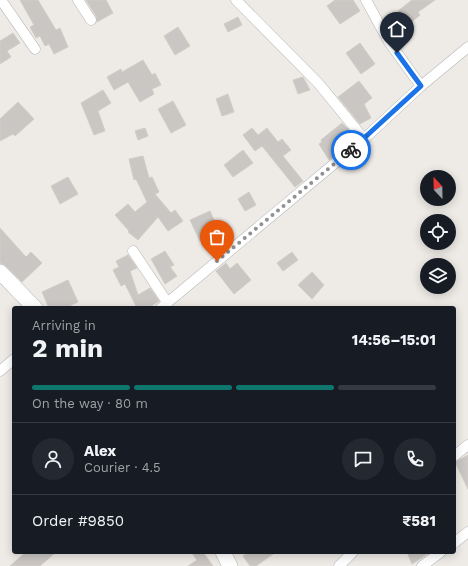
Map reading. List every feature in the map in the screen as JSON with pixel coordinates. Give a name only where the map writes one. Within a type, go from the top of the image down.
[{"type":"main road","points":[[0,272],[33,306]]},
{"type":"main road","points":[[224,554],[230,566]]},
{"type":"street","points":[[1,0],[35,49]]},
{"type":"street","points":[[78,0],[91,20]]},
{"type":"street","points":[[236,0],[319,84],[364,139]]},
{"type":"street","points":[[366,0],[389,42],[421,86]]},
{"type":"street","points":[[133,251],[164,305],[364,139],[421,86],[468,47]]},
{"type":"street","points":[[0,371],[12,361]]},
{"type":"street","points":[[456,454],[468,445]]},
{"type":"street","points":[[456,541],[468,532]]},
{"type":"street","points":[[339,566],[352,554]]},
{"type":"street","points":[[422,566],[438,554]]},
{"type":"building","points":[[20,0],[38,0],[56,30],[60,28],[68,47],[54,54],[49,44],[45,46],[40,36],[36,38],[30,27],[34,25]]},
{"type":"building","points":[[86,0],[106,0],[113,13],[97,22],[96,16]]},
{"type":"building","points":[[335,0],[353,0],[360,11],[340,24],[327,6]]},
{"type":"building","points":[[412,0],[435,0],[418,12],[420,15],[409,24],[398,11]]},
{"type":"building","points":[[238,17],[242,25],[228,32],[224,24]]},
{"type":"building","points":[[178,27],[190,46],[175,55],[164,36]]},
{"type":"building","points":[[13,33],[20,43],[7,51],[11,57],[0,64],[0,41]]},
{"type":"building","points":[[360,43],[375,64],[361,74],[346,53]]},
{"type":"building","points":[[143,60],[152,75],[155,73],[161,85],[152,89],[154,94],[140,102],[128,82],[114,90],[107,77],[121,69],[122,72]]},
{"type":"building","points":[[303,77],[310,90],[298,94],[293,80]]},
{"type":"building","points":[[359,81],[372,98],[364,104],[371,118],[360,124],[338,97]]},
{"type":"building","points":[[103,90],[111,103],[98,111],[105,131],[94,135],[81,103]]},
{"type":"building","points":[[228,94],[234,112],[222,116],[216,99]]},
{"type":"building","points":[[173,101],[186,125],[171,133],[158,109]]},
{"type":"building","points":[[18,102],[34,119],[15,136],[13,134],[0,141],[0,119]]},
{"type":"building","points":[[342,123],[349,130],[344,133],[351,142],[329,160],[319,144],[322,142],[321,140]]},
{"type":"building","points":[[145,128],[148,136],[138,140],[135,131]]},
{"type":"building","points":[[252,128],[258,135],[267,128],[278,142],[282,139],[291,150],[283,156],[303,181],[295,187],[262,146],[255,151],[243,135]]},
{"type":"building","points":[[243,150],[253,163],[233,177],[224,165]]},
{"type":"building","points":[[143,156],[149,178],[152,177],[159,192],[155,194],[171,213],[175,210],[183,221],[168,231],[158,217],[138,240],[128,232],[129,231],[115,215],[128,204],[135,212],[147,202],[136,179],[134,180],[129,159]]},
{"type":"building","points":[[68,177],[78,194],[60,204],[51,186]]},
{"type":"building","points":[[249,192],[256,205],[245,211],[238,199]]},
{"type":"building","points":[[210,211],[219,232],[200,241],[190,220]]},
{"type":"building","points":[[0,228],[26,257],[31,252],[42,263],[22,282],[6,266],[0,263]]},
{"type":"building","points":[[165,251],[174,265],[170,267],[177,276],[165,284],[151,259]]},
{"type":"building","points":[[292,252],[298,260],[283,271],[277,263]]},
{"type":"building","points":[[128,255],[137,268],[130,271],[138,295],[150,288],[159,301],[151,306],[136,306],[125,284],[121,286],[113,270],[119,267],[116,261]]},
{"type":"building","points":[[226,263],[230,269],[237,263],[251,280],[234,294],[216,271]]},
{"type":"building","points":[[312,272],[324,285],[312,299],[298,285]]},
{"type":"building","points":[[68,280],[78,302],[69,306],[48,306],[42,292]]},
{"type":"building","points":[[468,455],[468,489],[456,464],[456,461]]},
{"type":"building","points":[[24,554],[54,554],[40,566],[10,566]]},
{"type":"building","points":[[192,554],[204,554],[213,566],[188,566],[197,560]]},
{"type":"building","points":[[246,554],[273,554],[256,566],[250,566],[243,556]]},
{"type":"building","points":[[408,554],[427,554],[412,564]]},
{"type":"way so far","points":[[217,261],[351,150]]},
{"type":"route","points":[[351,150],[421,86],[397,53]]}]
